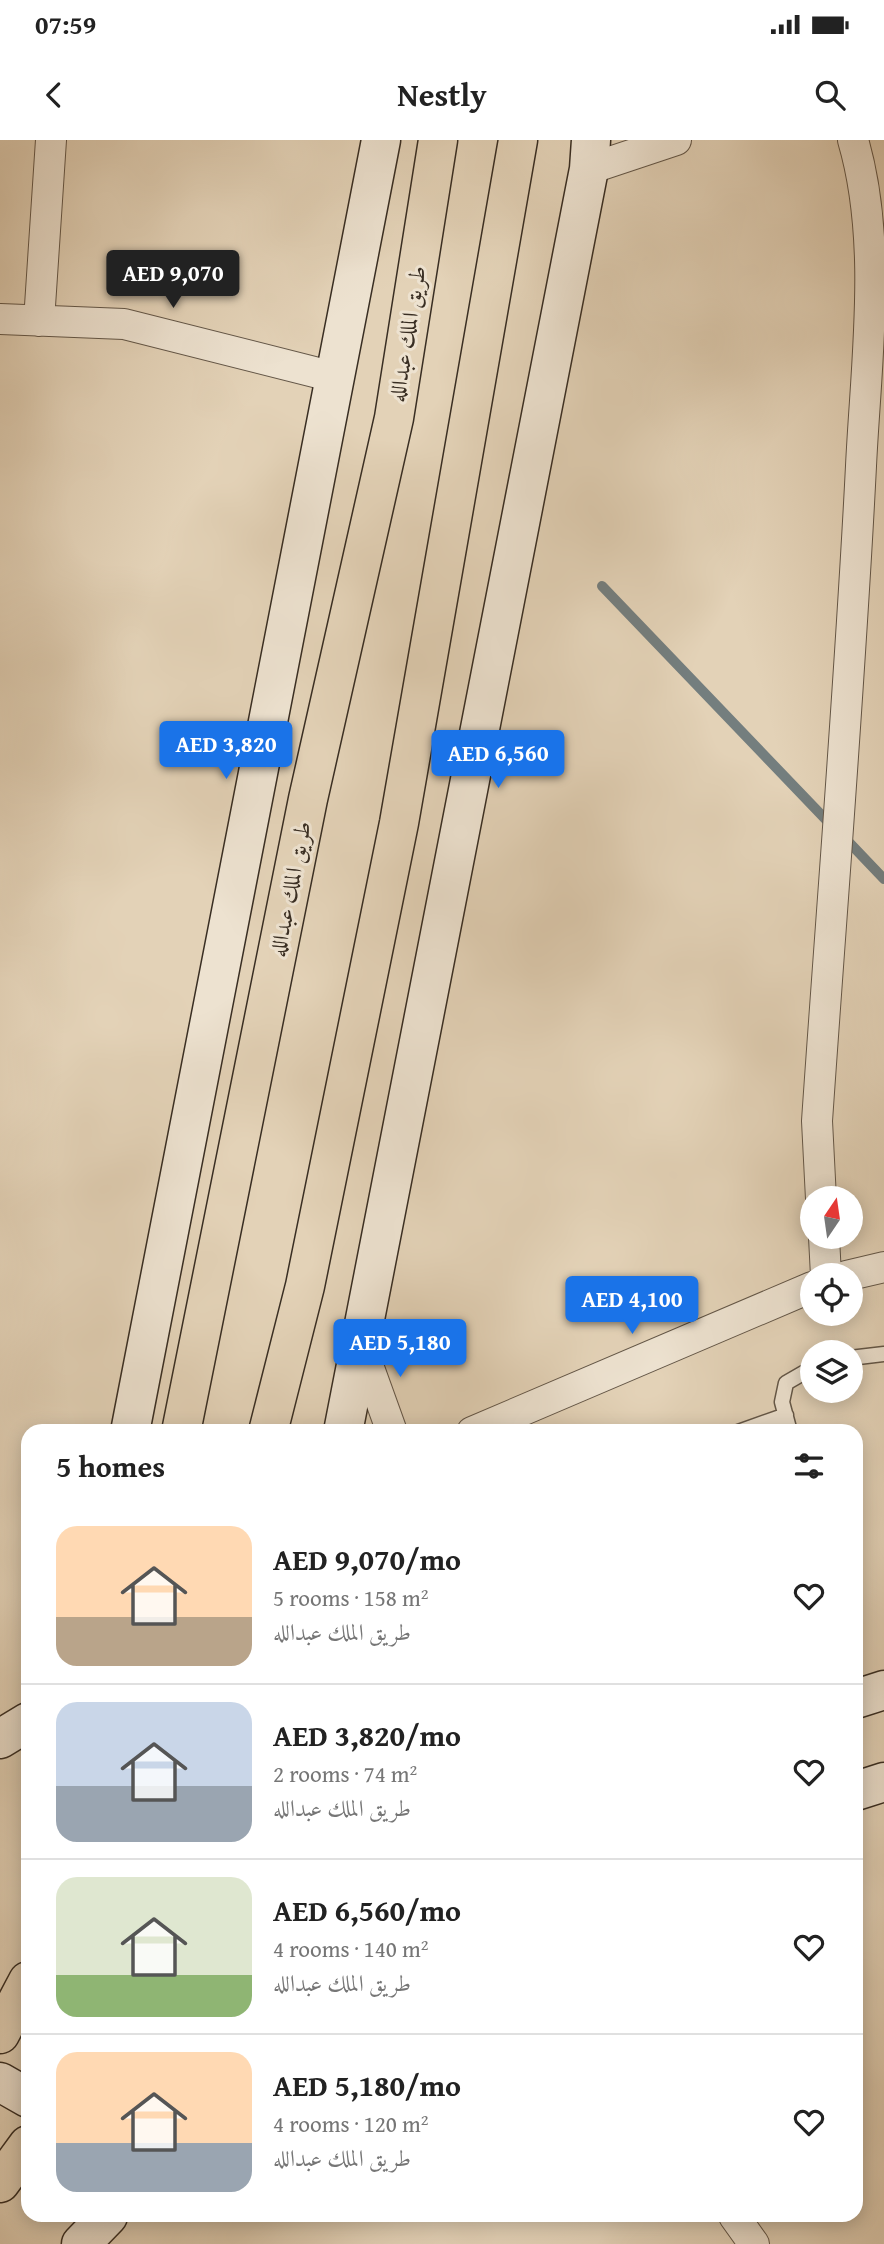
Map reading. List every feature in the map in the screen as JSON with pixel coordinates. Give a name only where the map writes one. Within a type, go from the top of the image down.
[{"type":"main road","points":[[132,1424],[382,140]]},
{"type":"main road","name":"طريق الملك عبدالله","points":[[183,1424],[309,799],[394,418],[438,140]]},
{"type":"main road","points":[[270,1424],[305,1286],[399,822],[518,140]]},
{"type":"main road","points":[[345,1424],[590,155]]},
{"type":"main road","points":[[863,1697],[884,1690]]},
{"type":"main road","points":[[0,1739],[21,1727]]},
{"type":"main road","points":[[863,1789],[884,1782]]},
{"type":"main road","points":[[0,2034],[21,1994]]},
{"type":"main road","points":[[0,2082],[21,2094]]},
{"type":"main road","points":[[0,2183],[21,2154]]},
{"type":"main road","points":[[81,2244],[102,2222]]},
{"type":"street","points":[[39,321],[51,140]]},
{"type":"street","points":[[590,155],[676,140]]},
{"type":"street","points":[[820,1186],[817,1121],[854,604],[871,260],[863,172],[853,140]]},
{"type":"street","points":[[0,319],[124,324],[334,377]]},
{"type":"street","points":[[863,1272],[884,1267]]},
{"type":"street","points":[[491,1424],[800,1292]]},
{"type":"street","points":[[360,1343],[390,1424]]},
{"type":"street","points":[[738,2222],[754,2244]]},
{"type":"lane","points":[[863,1356],[884,1354]]},
{"type":"lane","points":[[788,1424],[782,1402],[786,1383],[800,1375]]},
{"type":"lane","points":[[761,1424],[786,1415]]},
{"type":"waterway","points":[[602,586],[832,826]]},
{"type":"waterway","points":[[843,836],[884,879]]}]
